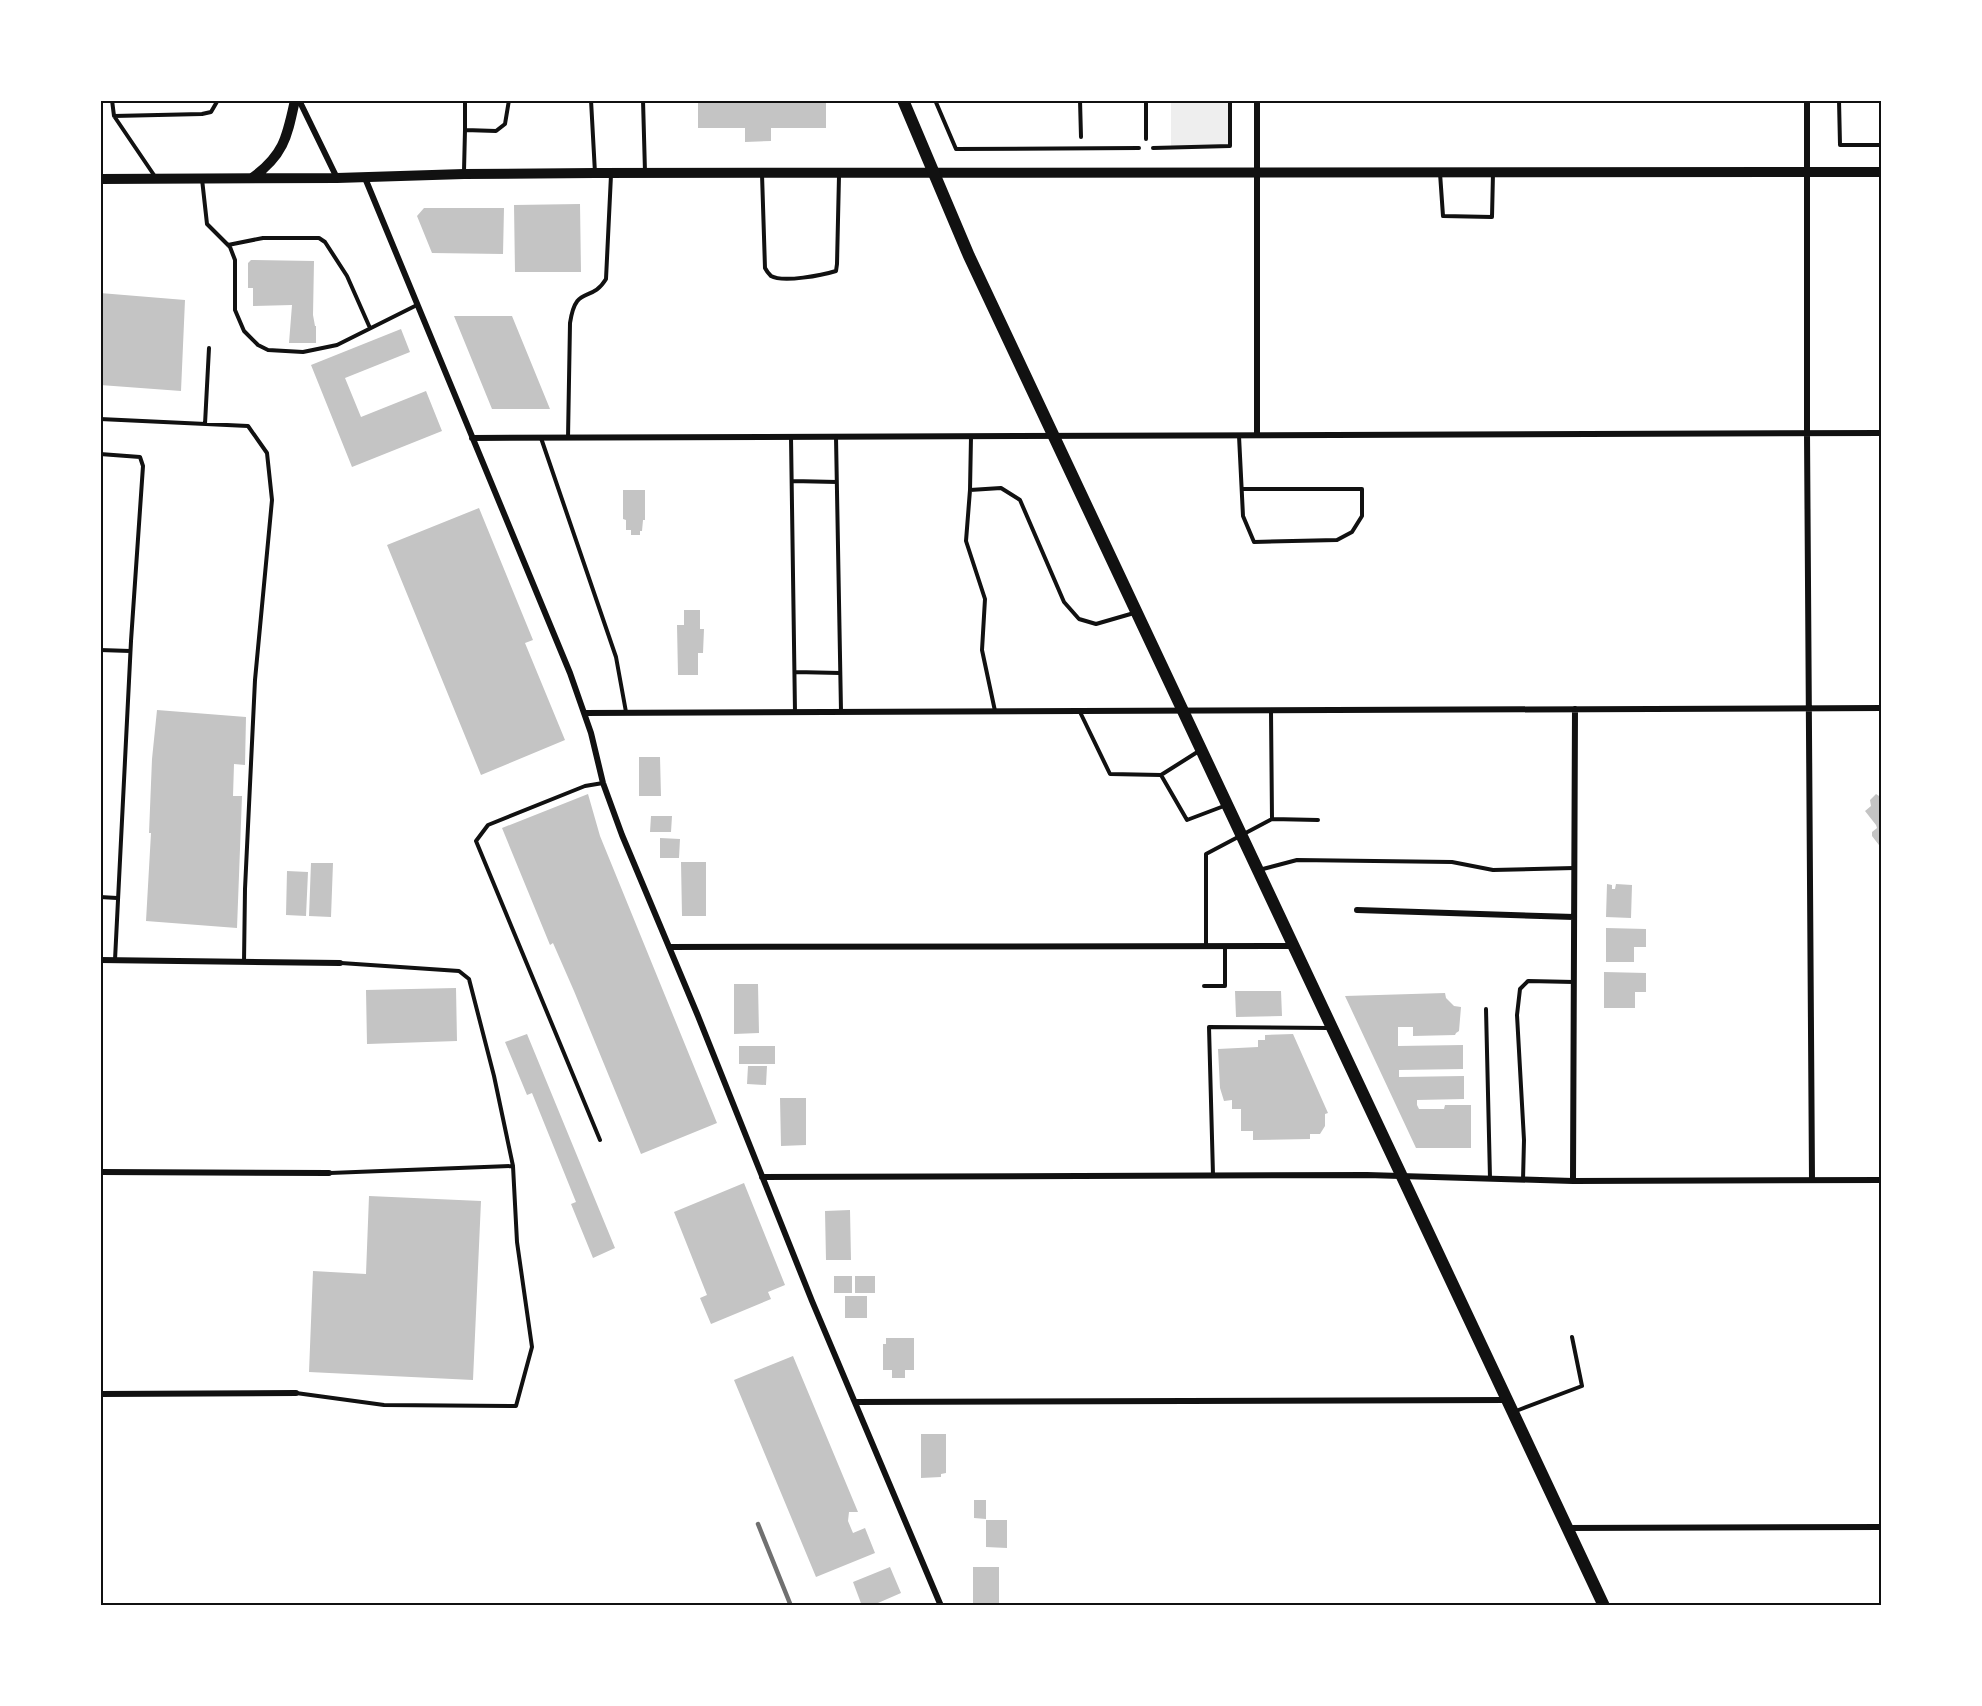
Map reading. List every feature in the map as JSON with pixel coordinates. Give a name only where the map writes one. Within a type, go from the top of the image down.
[{"type":"main road","points":[[252,178],[274,159],[282,147],[297,100]]},
{"type":"main road","points":[[903,100],[969,256],[1604,1605]]},
{"type":"main road","points":[[100,179],[366,178],[464,174],[595,173],[1881,172]]},
{"type":"street","points":[[297,100],[337,178]]},
{"type":"street","points":[[1257,100],[1257,435]]},
{"type":"street","points":[[1807,100],[1812,1180]]},
{"type":"street","points":[[366,178],[570,673],[584,713],[603,783],[669,947],[812,1301],[941,1605]]},
{"type":"street","points":[[472,438],[1881,433]]},
{"type":"street","points":[[584,713],[1881,708]]},
{"type":"street","points":[[1573,1181],[1575,709]]},
{"type":"street","points":[[1357,910],[1574,917]]},
{"type":"street","points":[[669,947],[1293,946]]},
{"type":"street","points":[[100,960],[340,963]]},
{"type":"street","points":[[100,1172],[329,1173]]},
{"type":"street","points":[[762,1177],[1213,1175],[1401,1176],[1573,1181],[1881,1180]]},
{"type":"street","points":[[100,1394],[296,1393]]},
{"type":"street","points":[[855,1402],[1507,1400]]},
{"type":"street","points":[[1566,1528],[1881,1527]]},
{"type":"lane","points":[[112,100],[114,116],[156,178]]},
{"type":"lane","points":[[114,116],[202,114],[211,112],[218,100]]},
{"type":"lane","points":[[464,174],[465,100]]},
{"type":"lane","points":[[465,130],[496,130],[505,124],[509,100]]},
{"type":"lane","points":[[591,100],[595,173]]},
{"type":"lane","points":[[644,100],[645,173]]},
{"type":"lane","points":[[1080,100],[1081,136]]},
{"type":"lane","points":[[1146,100],[1146,139]]},
{"type":"lane","points":[[1440,172],[1443,216],[1492,217],[1493,172]]},
{"type":"lane","points":[[762,173],[765,268],[770,275],[778,278],[823,275],[836,271],[839,173]]},
{"type":"lane","points":[[568,438],[570,322],[573,305],[581,296],[600,289],[606,279],[612,174]]},
{"type":"lane","points":[[202,178],[207,225],[230,247],[235,260],[235,310],[244,331],[258,345],[268,350],[303,352],[337,345],[417,305]]},
{"type":"lane","points":[[227,245],[263,238],[319,238],[325,242],[347,276],[370,328]]},
{"type":"lane","points":[[205,424],[210,348]]},
{"type":"lane","points":[[100,420],[248,426],[267,453],[272,500],[255,680],[245,889],[244,962]]},
{"type":"lane","points":[[1239,435],[1243,516],[1254,542],[1337,540],[1352,532],[1362,516],[1362,489],[1242,489]]},
{"type":"lane","points":[[971,436],[966,541],[985,599],[982,650],[995,711]]},
{"type":"lane","points":[[791,437],[795,712]]},
{"type":"lane","points":[[836,437],[841,712]]},
{"type":"lane","points":[[541,438],[616,657],[626,713]]},
{"type":"lane","points":[[100,454],[140,457],[143,466],[130,651],[115,960]]},
{"type":"lane","points":[[792,481],[837,482]]},
{"type":"lane","points":[[970,490],[1001,488],[1020,501],[1064,602],[1079,619],[1096,624],[1137,612]]},
{"type":"lane","points":[[100,650],[130,651]]},
{"type":"lane","points":[[795,672],[840,673]]},
{"type":"lane","points":[[1271,710],[1272,819]]},
{"type":"lane","points":[[1080,711],[1110,774],[1161,774],[1202,750]]},
{"type":"lane","points":[[1161,774],[1187,820],[1227,805]]},
{"type":"lane","points":[[600,1140],[476,841],[488,825],[585,786],[603,783]]},
{"type":"lane","points":[[1206,946],[1206,854],[1272,819],[1318,820]]},
{"type":"lane","points":[[1258,870],[1297,860],[1452,862],[1493,870],[1574,868]]},
{"type":"lane","points":[[100,897],[117,898]]},
{"type":"lane","points":[[1204,986],[1225,986],[1225,946]]},
{"type":"lane","points":[[296,1393],[384,1405],[516,1406],[532,1347],[517,1242],[513,1166],[494,1076],[469,980],[459,970],[340,963]]},
{"type":"lane","points":[[1523,1180],[1524,1140],[1516,1015],[1520,989],[1528,981],[1574,982]]},
{"type":"lane","points":[[1486,1009],[1490,1179]]},
{"type":"lane","points":[[1213,1175],[1209,1027],[1332,1028]]},
{"type":"lane","points":[[329,1173],[513,1166]]},
{"type":"lane","points":[[1513,1413],[1582,1386],[1572,1337]]},
{"type":"path","points":[[935,100],[956,149],[967,149],[1230,146],[1230,100]]},
{"type":"path","points":[[1839,100],[1840,145],[1881,145]]},
{"type":"shaded area","points":[[1171,101],[1230,101],[1230,146],[1171,147]]},
{"type":"building","points":[[698,100],[826,100],[826,128],[771,128],[771,141],[745,142],[745,128],[698,128]]},
{"type":"building","points":[[580,204],[581,272],[515,272],[514,205]]},
{"type":"building","points":[[424,208],[504,208],[503,254],[432,253],[417,216]]},
{"type":"building","points":[[251,260],[314,261],[313,315],[316,326],[316,343],[289,343],[292,305],[253,306],[253,288],[248,288],[248,263]]},
{"type":"building","points":[[100,293],[185,300],[181,391],[100,385]]},
{"type":"building","points":[[454,316],[512,316],[550,409],[492,409]]},
{"type":"building","points":[[401,329],[410,352],[345,378],[361,417],[426,391],[442,431],[352,467],[311,365]]},
{"type":"building","points":[[623,490],[645,490],[645,520],[643,520],[640,535],[631,535],[631,530],[626,530],[626,520],[623,519]]},
{"type":"building","points":[[479,508],[533,640],[525,643],[565,740],[481,775],[387,545]]},
{"type":"building","points":[[684,610],[700,610],[700,629],[704,629],[703,653],[698,653],[698,675],[678,675],[677,625],[684,625]]},
{"type":"building","points":[[157,710],[246,717],[245,765],[234,764],[233,796],[242,796],[237,928],[146,921],[152,759]]},
{"type":"building","points":[[639,757],[660,757],[661,796],[639,796]]},
{"type":"building","points":[[588,794],[600,836],[717,1123],[641,1154],[574,991],[553,943],[550,945],[502,828]]},
{"type":"building","points":[[1876,794],[1879,796],[1882,794],[1882,849],[1872,836],[1872,832],[1877,828],[1876,825],[1865,811],[1871,806],[1870,800]]},
{"type":"building","points":[[651,816],[672,816],[671,832],[650,832]]},
{"type":"building","points":[[660,838],[680,839],[679,858],[660,858]]},
{"type":"building","points":[[681,862],[706,862],[706,916],[682,916]]},
{"type":"building","points":[[311,863],[333,863],[331,917],[309,916]]},
{"type":"building","points":[[287,871],[308,872],[306,916],[286,915]]},
{"type":"building","points":[[1607,884],[1612,885],[1612,889],[1615,889],[1616,884],[1632,885],[1631,918],[1606,917]]},
{"type":"building","points":[[1606,928],[1646,929],[1646,947],[1634,947],[1634,962],[1606,962]]},
{"type":"building","points":[[1604,972],[1646,973],[1646,992],[1635,992],[1635,1008],[1604,1008]]},
{"type":"building","points":[[734,984],[758,984],[759,1033],[734,1034]]},
{"type":"building","points":[[456,988],[457,1041],[367,1044],[366,990]]},
{"type":"building","points":[[1235,991],[1281,991],[1282,1016],[1236,1017]]},
{"type":"building","points":[[1445,993],[1446,998],[1454,1006],[1461,1007],[1459,1031],[1455,1035],[1413,1036],[1413,1027],[1398,1027],[1398,1046],[1463,1045],[1463,1069],[1399,1070],[1399,1077],[1464,1076],[1464,1099],[1417,1100],[1417,1105],[1419,1109],[1444,1109],[1445,1105],[1471,1105],[1471,1148],[1416,1148],[1345,996]]},
{"type":"building","points":[[527,1034],[615,1248],[593,1258],[571,1204],[576,1202],[532,1093],[527,1095],[505,1042]]},
{"type":"building","points":[[1293,1034],[1328,1113],[1325,1114],[1325,1126],[1320,1134],[1310,1134],[1310,1139],[1253,1140],[1253,1131],[1241,1131],[1241,1109],[1232,1109],[1232,1100],[1224,1101],[1220,1088],[1218,1049],[1258,1047],[1258,1040],[1265,1040],[1265,1035]]},
{"type":"building","points":[[739,1046],[775,1046],[775,1064],[739,1064]]},
{"type":"building","points":[[748,1066],[767,1066],[766,1085],[747,1084]]},
{"type":"building","points":[[780,1098],[806,1098],[806,1145],[781,1146]]},
{"type":"building","points":[[744,1183],[785,1285],[768,1292],[771,1299],[711,1324],[700,1298],[707,1295],[674,1212]]},
{"type":"building","points":[[369,1196],[481,1201],[473,1380],[309,1372],[313,1271],[366,1274]]},
{"type":"building","points":[[850,1210],[851,1260],[826,1260],[825,1211]]},
{"type":"building","points":[[834,1276],[852,1276],[852,1293],[834,1293]]},
{"type":"building","points":[[855,1276],[875,1276],[875,1293],[855,1293]]},
{"type":"building","points":[[845,1296],[867,1296],[867,1318],[845,1318]]},
{"type":"building","points":[[886,1338],[914,1338],[914,1370],[905,1370],[905,1378],[892,1378],[892,1370],[883,1370],[883,1344],[886,1344]]},
{"type":"building","points":[[793,1356],[858,1512],[849,1512],[848,1521],[853,1533],[865,1528],[875,1553],[816,1577],[734,1380]]},
{"type":"building","points":[[921,1434],[946,1434],[946,1473],[941,1474],[941,1477],[921,1478]]},
{"type":"building","points":[[974,1500],[986,1500],[986,1519],[974,1518]]},
{"type":"building","points":[[986,1520],[1007,1520],[1007,1548],[986,1547]]},
{"type":"building","points":[[890,1567],[901,1593],[871,1606],[862,1606],[853,1582]]},
{"type":"building","points":[[973,1567],[999,1567],[999,1606],[973,1606]]},
{"type":"railway","points":[[758,1524],[791,1606]]}]
